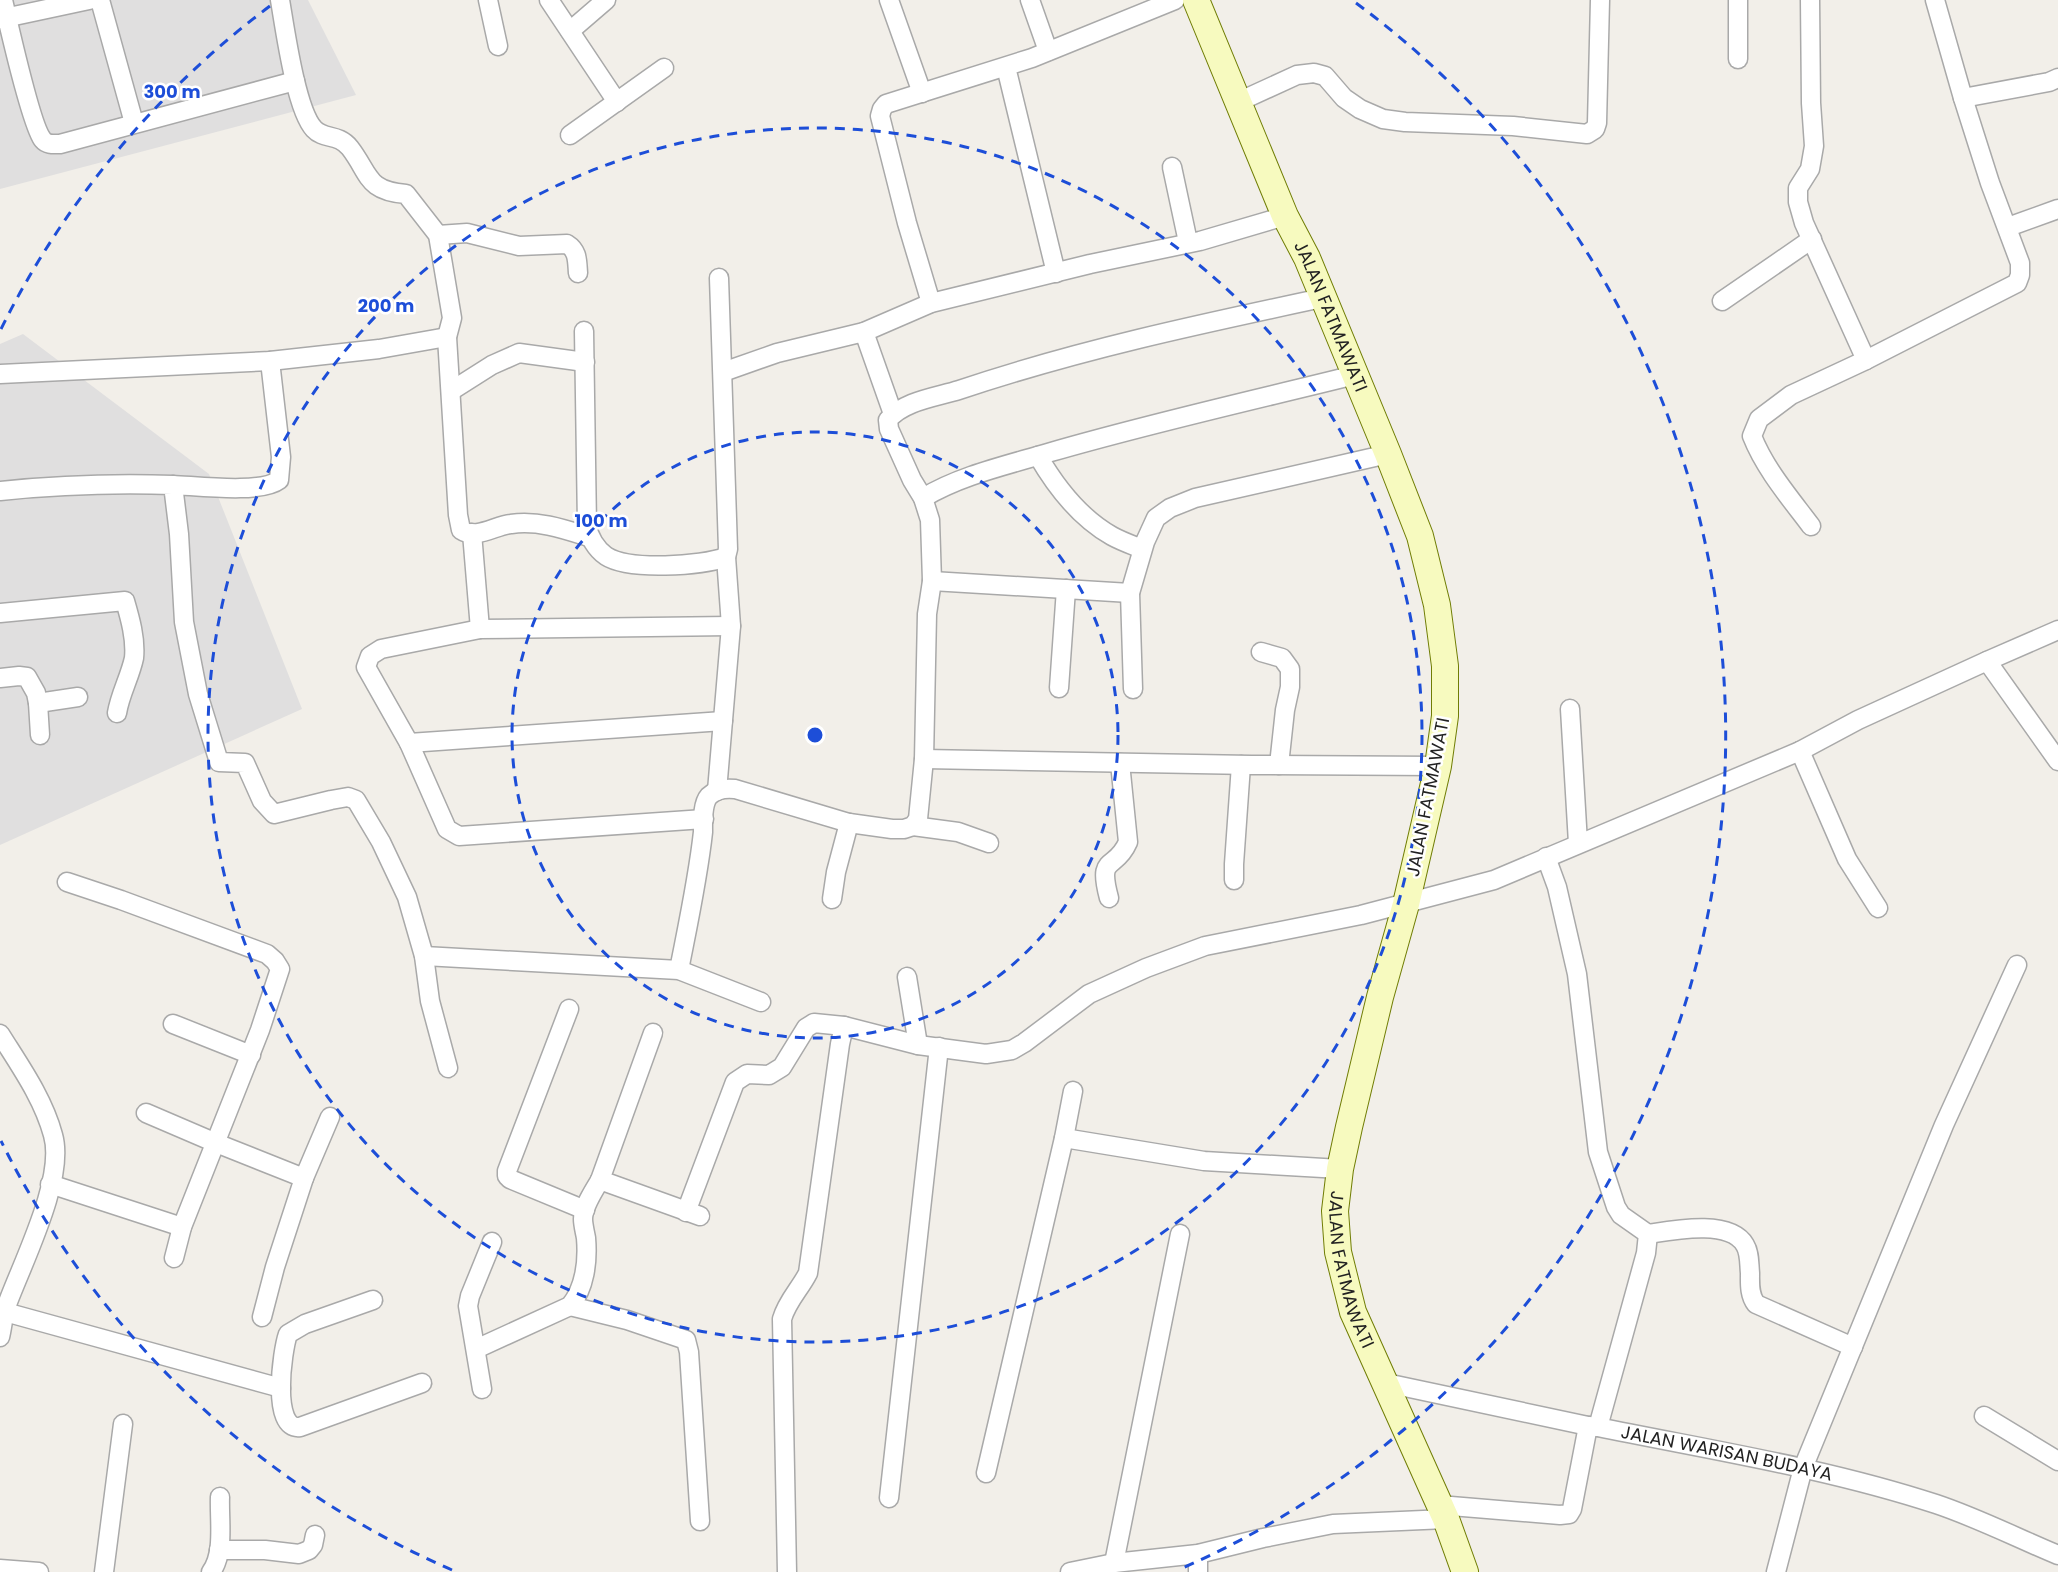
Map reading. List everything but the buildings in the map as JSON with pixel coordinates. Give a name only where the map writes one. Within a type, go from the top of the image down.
[{"type":"street","points":[[89,0],[4,12],[33,117],[42,139],[48,144],[60,144],[295,81]]},
{"type":"street","points":[[100,0],[134,123]]},
{"type":"street","points":[[280,0],[295,81],[308,121],[322,135],[340,138],[345,142],[358,158],[367,178],[380,189],[406,194],[438,235],[452,318],[447,337],[458,515],[461,530],[472,533],[509,524],[534,522],[590,537]]},
{"type":"street","points":[[498,46],[489,6],[506,0]]},
{"type":"street","points":[[549,0],[617,102]]},
{"type":"street","points":[[570,31],[606,0]]},
{"type":"street","points":[[889,0],[922,93]]},
{"type":"street","points":[[1030,0],[1048,51]]},
{"type":"street","points":[[931,303],[907,224],[880,116],[886,104],[1006,67],[1175,0]]},
{"type":"street","name":"JALAN FATMAWATI","points":[[1196,0],[1388,454],[1420,536],[1437,605],[1445,666],[1445,716],[1438,766],[1340,1169],[1335,1211],[1338,1252],[1353,1312],[1442,1512],[1465,1572]]},
{"type":"street","points":[[1238,102],[1297,75],[1314,73],[1325,76],[1352,104],[1383,118],[1405,122],[1513,126],[1587,134],[1595,129],[1597,123],[1600,0]]},
{"type":"street","points":[[1738,0],[1738,59]]},
{"type":"street","points":[[1810,0],[1811,103],[1815,146],[1810,169],[1801,180],[1798,195],[1804,223],[1866,360]]},
{"type":"street","points":[[1811,526],[1776,479],[1756,447],[1752,436],[1759,419],[1791,395],[1866,360],[2017,283],[2020,275],[2020,263],[1990,183],[1935,0]]},
{"type":"street","points":[[1006,67],[1056,273]]},
{"type":"street","points":[[570,135],[664,68]]},
{"type":"street","points":[[1963,98],[2049,82],[2058,78]]},
{"type":"street","points":[[1172,167],[1188,242]]},
{"type":"street","points":[[2008,228],[2058,209]]},
{"type":"street","points":[[723,372],[777,353],[864,332],[931,303],[1188,242],[1286,216]]},
{"type":"street","points":[[438,235],[467,233],[519,246],[567,244],[573,248],[577,256],[578,273]]},
{"type":"street","points":[[1722,301],[1812,239]]},
{"type":"street","points":[[717,791],[731,626],[726,557],[728,549],[719,278]]},
{"type":"street","points":[[913,826],[920,812],[924,759],[927,614],[932,581],[930,520],[923,498],[912,480],[888,420],[893,414],[906,407],[981,382],[1149,335],[1322,298]]},
{"type":"street","points":[[584,331],[587,526],[590,537],[606,556],[619,561],[661,566],[712,562],[726,557]]},
{"type":"street","points":[[864,332],[893,414]]},
{"type":"street","points":[[0,374],[270,361],[379,349],[447,337]]},
{"type":"street","points":[[451,391],[492,365],[519,353],[585,362]]},
{"type":"street","points":[[0,491],[46,486],[119,483],[254,488],[273,485],[279,480],[281,457],[270,361]]},
{"type":"street","points":[[923,498],[940,488],[1038,456],[1119,433],[1355,375]]},
{"type":"street","points":[[1133,689],[1130,593],[1142,549],[1156,518],[1170,508],[1195,498],[1388,454]]},
{"type":"street","points":[[1038,456],[1047,473],[1084,516],[1111,536],[1142,549]]},
{"type":"street","points":[[173,485],[179,534],[184,622],[198,694],[219,762],[245,763],[262,801],[274,814],[348,797],[356,800],[381,842],[407,897],[424,956],[430,1001],[448,1068]]},
{"type":"street","points":[[472,533],[480,629]]},
{"type":"street","points":[[932,581],[1130,593]]},
{"type":"street","points":[[1059,688],[1066,589]]},
{"type":"street","points":[[0,614],[125,601],[132,626],[134,656],[117,713]]},
{"type":"street","points":[[704,819],[459,836],[447,829],[409,743],[366,667],[370,656],[381,649],[480,629],[731,626]]},
{"type":"street","points":[[600,1180],[693,1214],[735,1082],[747,1074],[769,1075],[782,1067],[806,1028],[814,1023],[824,1022],[844,1026],[918,1045],[986,1054],[1012,1050],[1089,994],[1146,968],[1205,946],[1406,904],[1494,880],[1800,752],[1858,720],[2058,630]]},
{"type":"street","points":[[1261,652],[1282,658],[1290,669],[1290,687],[1279,765]]},
{"type":"street","points":[[1987,661],[2058,761]]},
{"type":"street","points":[[0,678],[19,676],[27,678],[36,693],[40,735]]},
{"type":"street","points":[[38,703],[78,697]]},
{"type":"street","points":[[1570,709],[1578,843]]},
{"type":"street","points":[[409,743],[723,721]]},
{"type":"street","points":[[1800,752],[1847,859],[1878,909]]},
{"type":"street","points":[[924,759],[1438,766]]},
{"type":"street","points":[[1109,898],[1104,873],[1106,866],[1125,849],[1128,842],[1120,763]]},
{"type":"street","points":[[1234,880],[1233,864],[1241,765]]},
{"type":"street","points":[[680,970],[701,849],[705,807],[709,796],[717,791],[726,788],[735,789],[849,823],[892,829],[913,826],[958,832],[988,843]]},
{"type":"street","points":[[832,899],[836,872],[849,823]]},
{"type":"street","points":[[1546,857],[1557,887],[1577,974],[1598,1152],[1616,1207],[1621,1215],[1648,1234],[1717,1229],[1741,1238],[1748,1251],[1751,1295],[1756,1304],[1853,1347]]},
{"type":"street","points":[[67,882],[267,954],[280,969],[251,1055],[182,1227],[174,1258]]},
{"type":"street","points":[[424,956],[680,970],[761,1002]]},
{"type":"street","points":[[1776,1572],[1803,1468],[1944,1125],[2017,965]]},
{"type":"street","points":[[907,977],[918,1045]]},
{"type":"street","points":[[569,1009],[517,1143],[507,1176],[585,1209]]},
{"type":"street","points":[[173,1024],[251,1055]]},
{"type":"street","points":[[787,1572],[782,1319],[785,1308],[808,1273],[844,1026]]},
{"type":"street","points":[[476,1349],[570,1306],[582,1288],[585,1267],[586,1240],[583,1218],[585,1209],[600,1180],[653,1033]]},
{"type":"street","points":[[0,1034],[37,1094],[54,1138],[54,1163],[50,1184],[27,1260],[5,1312],[0,1337]]},
{"type":"street","points":[[889,1498],[939,1047]]},
{"type":"street","points":[[986,1473],[1073,1091]]},
{"type":"street","points":[[146,1113],[304,1178]]},
{"type":"street","points":[[262,1317],[275,1267],[304,1178],[330,1117]]},
{"type":"street","points":[[1064,1138],[1204,1161],[1340,1169]]},
{"type":"street","points":[[50,1184],[182,1227]]},
{"type":"street","points":[[1114,1563],[1180,1234]]},
{"type":"street","points":[[1070,1572],[1114,1563],[1198,1563],[1263,1538],[1333,1524],[1442,1512],[1569,1514],[1646,1253],[1648,1234]]},
{"type":"street","points":[[482,1389],[468,1306],[492,1242]]},
{"type":"street","points":[[373,1300],[305,1324],[288,1334],[282,1358],[280,1388],[288,1423],[295,1427],[422,1383]]},
{"type":"street","points":[[570,1306],[627,1320],[686,1340],[689,1352],[700,1521]]},
{"type":"street","points":[[5,1312],[280,1388]]},
{"type":"street","name":"JALAN WARISAN BUDAYA","points":[[1386,1383],[1803,1468],[1935,1504],[1979,1520],[2058,1555]]},
{"type":"street","points":[[1984,1416],[2058,1461]]},
{"type":"street","points":[[104,1572],[123,1424]]},
{"type":"street","points":[[211,1572],[218,1560],[220,1497]]},
{"type":"street","points":[[219,1550],[266,1550],[298,1554],[309,1550],[313,1545],[315,1535]]},
{"type":"street","points":[[0,1569],[39,1572]]},
{"type":"shaded area","points":[[0,0],[308,0],[356,95],[0,189]]},
{"type":"shaded area","points":[[23,334],[209,474],[302,709],[0,845],[0,344]]}]
